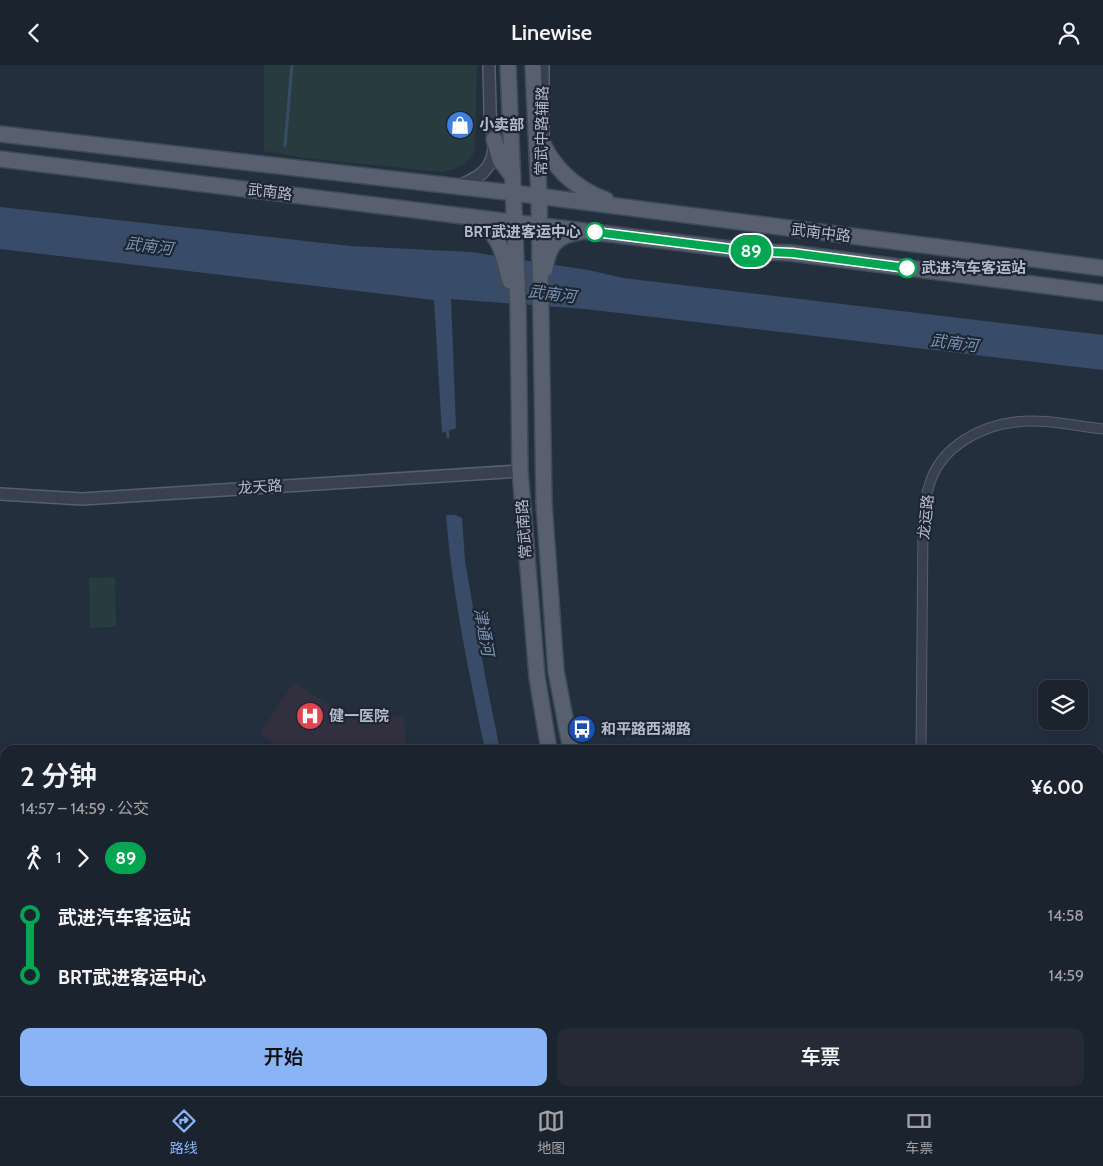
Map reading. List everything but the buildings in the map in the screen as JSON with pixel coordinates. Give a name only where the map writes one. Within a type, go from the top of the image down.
[{"type":"main road","points":[[508,65],[515,222],[509,252]]},
{"type":"main road","points":[[534,65],[539,225],[543,256]]},
{"type":"main road","points":[[535,127],[543,146],[571,181],[589,194],[631,209]]},
{"type":"main road","name":"武南路","points":[[0,134],[539,197]]},
{"type":"main road","points":[[494,139],[500,159],[513,177]]},
{"type":"main road","name":"武南路","points":[[0,159],[539,225]]},
{"type":"main road","name":"武南中路","points":[[539,197],[1103,268]]},
{"type":"main road","points":[[439,213],[482,224],[509,252]]},
{"type":"main road","name":"武南中路","points":[[539,225],[747,251],[792,253],[1103,293]]},
{"type":"main road","points":[[543,256],[555,241],[569,233],[589,231]]},
{"type":"main road","name":"常武南路","points":[[509,252],[518,307],[520,471],[537,677],[548,745]]},
{"type":"main road","name":"常武南路","points":[[543,256],[541,310],[544,503],[556,671],[570,745]]},
{"type":"street","points":[[455,187],[476,178],[487,168],[493,153],[494,139],[490,115],[489,65]]},
{"type":"street","name":"常武中路辅路","points":[[539,197],[543,146],[542,65]]},
{"type":"street","name":"龙运路","points":[[921,745],[923,525],[925,499],[932,478],[942,460],[960,442],[989,427],[1016,421],[1047,422],[1103,429]]},
{"type":"street","name":"龙天路","points":[[0,494],[82,499],[520,471]]},
{"type":"shaded area","name":"健一医院","points":[[294,682],[353,720],[404,716],[406,745],[277,745],[260,734]]},
{"type":"green space","points":[[264,65],[477,65],[475,151],[461,166],[441,172],[303,158],[264,151]]},
{"type":"green space","points":[[115,577],[116,627],[90,628],[89,578]]},
{"type":"water","name":"武南河","points":[[0,207],[350,246],[471,252],[588,270],[623,278],[1103,335],[1103,370],[585,309],[451,299],[456,428],[442,433],[434,300],[0,249]]},
{"type":"water","points":[[446,515],[455,515],[462,518],[465,561],[499,745],[484,745],[467,662]]},
{"type":"waterway","points":[[285,146],[292,65]]},
{"type":"waterway","name":"津通河","points":[[447,427],[448,437]]},
{"type":"bus line","name":"89","points":[[595,232],[747,251],[792,253],[907,268]]},
{"type":"place","name":"小卖部","points":[[460,125]]},
{"type":"place","name":"BRT武进客运中心","points":[[595,232]]},
{"type":"place","name":"武进汽车客运站","points":[[907,268]]},
{"type":"place","name":"健一医院","points":[[310,716]]},
{"type":"place","name":"和平路西湖路","points":[[582,729]]}]
